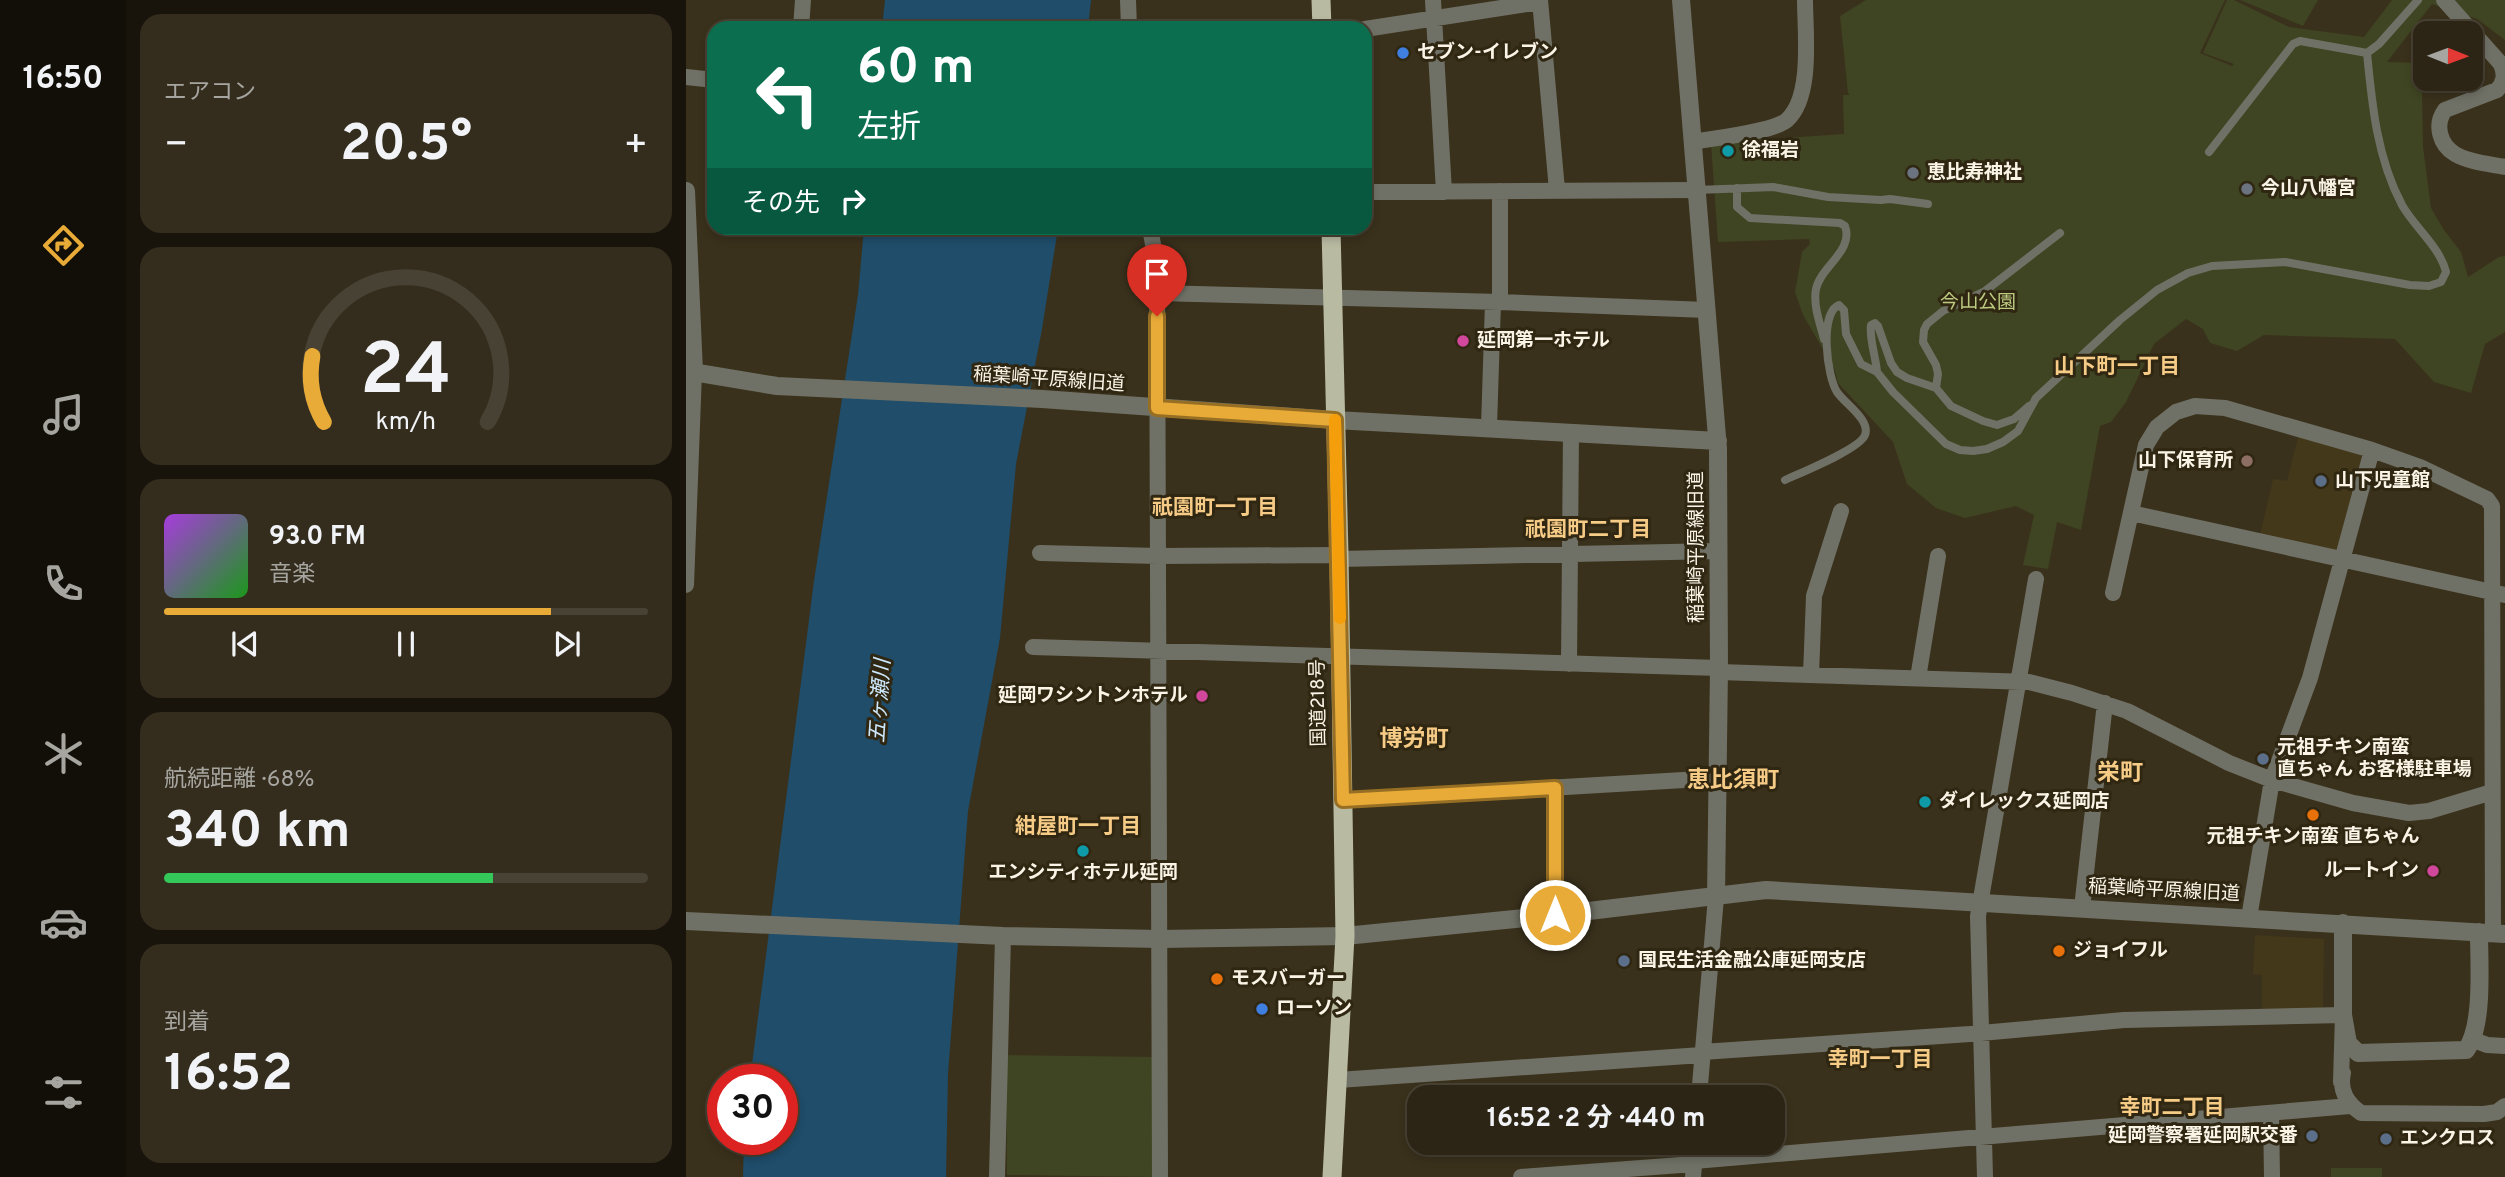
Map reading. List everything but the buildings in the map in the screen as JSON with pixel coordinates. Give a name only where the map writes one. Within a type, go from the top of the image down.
[{"type":"highway","points":[[1321,0],[1322,21]]},
{"type":"highway","name":"国道218号","points":[[1331,235],[1345,936],[1332,1177]]},
{"type":"street","points":[[802,21],[803,0]]},
{"type":"street","points":[[1128,0],[1129,21]]},
{"type":"street","points":[[1433,0],[1444,192]]},
{"type":"street","points":[[1681,0],[1717,441]]},
{"type":"street","points":[[1693,142],[1769,128],[1787,121],[1800,103],[1803,86],[1805,0]]},
{"type":"street","points":[[2444,0],[2501,64],[2504,77],[2497,90],[2445,110],[2439,125],[2440,135],[2457,156],[2505,167]]},
{"type":"street","points":[[1372,28],[1540,1],[1557,190]]},
{"type":"street","points":[[686,77],[707,79]]},
{"type":"street","points":[[1372,192],[1697,190]]},
{"type":"street","points":[[686,191],[690,372],[686,585]]},
{"type":"street","points":[[1489,427],[1497,302],[1500,191]]},
{"type":"street","points":[[1151,235],[1157,266],[1160,1177]]},
{"type":"street","points":[[1157,293],[1707,310]]},
{"type":"street","name":"稲葉崎平原線旧道","points":[[690,372],[777,386],[1717,441],[1719,670],[1716,897],[1766,890],[2492,933]]},
{"type":"street","points":[[2113,593],[2146,445],[2157,426],[2176,412],[2195,407],[2225,408],[2372,450],[2420,467],[2500,506],[2499,676],[2492,933],[2474,1040],[2466,1050],[2453,1052],[2358,1053],[2348,1043],[2343,1015]]},
{"type":"street","points":[[1569,664],[1571,433]]},
{"type":"street","points":[[2249,918],[2272,780],[2310,678],[2372,450]]},
{"type":"street","points":[[1811,675],[1814,596],[1841,511]]},
{"type":"street","points":[[2131,513],[2499,594]]},
{"type":"street","points":[[1040,553],[1339,557],[1570,556],[1718,551]]},
{"type":"street","points":[[1918,678],[1938,556]]},
{"type":"street","points":[[1985,1177],[1978,916],[2036,579]]},
{"type":"street","points":[[1033,647],[2029,682],[2127,711],[2229,763],[2272,780],[2353,803],[2409,813],[2430,811],[2496,794]]},
{"type":"street","points":[[2082,908],[2105,703]]},
{"type":"street","points":[[1343,800],[1718,778]]},
{"type":"street","points":[[1555,788],[1555,915]]},
{"type":"street","points":[[686,921],[999,936],[1160,939],[1345,936],[1716,897],[1700,1085]]},
{"type":"street","points":[[2343,923],[2341,1082],[2350,1106],[2361,1113],[2484,1114],[2497,1112],[2505,1106]]},
{"type":"street","points":[[997,1177],[999,936]]},
{"type":"street","points":[[1338,1080],[2124,1020],[2343,1015]]},
{"type":"street","points":[[2474,1040],[2487,1045],[2505,1046]]},
{"type":"street","points":[[2341,1082],[2343,1070],[2358,1053]]},
{"type":"street","points":[[1521,1177],[1694,1167],[1984,1137],[2350,1106]]},
{"type":"street","points":[[2271,1113],[2272,1177]]},
{"type":"lane","points":[[2209,152],[2293,44],[2300,41],[2367,53],[2379,44],[2418,0]]},
{"type":"lane","points":[[1877,372],[1876,351],[1870,329],[1875,323],[1891,363],[1898,372],[1907,378],[1936,387],[1951,406],[1997,425],[2014,419],[2032,404],[2120,320],[2157,290],[2188,273],[2212,266],[2285,262],[2410,285],[2435,285],[2445,279],[2443,262],[2409,217],[2391,184],[2372,104],[2367,53]]},
{"type":"lane","points":[[1697,190],[1773,187],[1828,197],[1890,199],[1928,204]]},
{"type":"lane","points":[[1737,188],[1737,207],[1750,218],[1840,223],[1848,233],[1846,243],[1818,282],[1815,304],[1834,388],[1857,412],[1866,427],[1866,433],[1864,438],[1838,456],[1785,480]]},
{"type":"lane","points":[[1936,387],[1936,365],[1923,342],[1927,324],[1943,311],[1985,291],[2060,233]]},
{"type":"lane","points":[[1826,345],[1831,312],[1839,305],[1844,310],[1846,334],[1861,364],[1877,372],[1922,421],[1946,443],[1960,450],[1987,449],[2003,442],[2024,423],[2032,404]]},
{"type":"shaded area","points":[[2299,434],[2359,452],[2362,457],[2337,551],[2260,535],[2273,479],[2287,481]]},
{"type":"shaded area","points":[[2255,935],[2324,939],[2323,1009],[2262,1009],[2262,975],[2253,974]]},
{"type":"green space","name":"今山公園","points":[[1866,0],[2225,0],[2200,53],[2232,66],[2234,64],[2203,53],[2227,0],[2234,0],[2289,27],[2364,37],[2392,0],[2505,0],[2505,40],[2483,21],[2432,4],[2419,21],[2413,21],[2413,28],[2387,62],[2413,63],[2413,91],[2422,91],[2423,147],[2431,208],[2461,252],[2468,277],[2505,256],[2505,332],[2485,344],[2471,393],[2434,382],[2395,339],[2264,335],[2237,351],[2210,343],[2203,329],[2186,319],[2154,344],[2126,402],[2111,422],[2100,426],[2081,530],[2057,522],[2048,569],[2023,565],[2034,515],[2016,506],[1965,518],[1936,508],[1907,484],[1893,442],[1838,383],[1834,368],[1803,315],[1795,292],[1802,252],[1810,244],[1809,239],[1718,242],[1711,143],[1844,134],[1843,95],[1850,95],[1840,16]]},
{"type":"green space","points":[[2240,0],[2318,0],[2303,26]]},
{"type":"green space","points":[[1006,1055],[1154,1057],[1156,1177],[1007,1175]]},
{"type":"green space","points":[[2331,1168],[2382,1168],[2382,1177],[2331,1177]]},
{"type":"water","points":[[885,0],[1091,0],[1089,21],[883,21]]},
{"type":"water","name":"五ヶ瀬川","points":[[863,235],[1057,235],[1016,464],[1000,638],[968,811],[948,1074],[946,1177],[743,1177],[744,1155],[798,1155],[798,1064],[752,1064],[814,581],[858,295]]},
{"type":"slow traffic","points":[[1335,420],[1340,618]]},
{"type":"place","name":"セブン-イレブン","points":[[1403,53]]},
{"type":"place","name":"徐福岩","points":[[1728,151]]},
{"type":"place","name":"恵比寿神社","points":[[1913,173]]},
{"type":"place","name":"今山八幡宮","points":[[2247,189]]},
{"type":"place","name":"延岡第一ホテル","points":[[1463,341]]},
{"type":"place","name":"山下保育所","points":[[2247,461]]},
{"type":"place","name":"山下児童館","points":[[2321,481]]},
{"type":"place","name":"延岡ワシントンホテル","points":[[1202,696]]},
{"type":"place","name":"元祖チキン南蛮 直ちゃん お客様駐車場","points":[[2263,759]]},
{"type":"place","name":"ダイレックス延岡店","points":[[1925,802]]},
{"type":"place","name":"元祖チキン南蛮 直ちゃん","points":[[2313,815]]},
{"type":"place","name":"エンシティホテル延岡","points":[[1083,851]]},
{"type":"place","name":"ルートイン","points":[[2433,871]]},
{"type":"place","name":"ジョイフル","points":[[2059,951]]},
{"type":"place","name":"国民生活金融公庫延岡支店","points":[[1624,961]]},
{"type":"place","name":"モスバーガー","points":[[1217,979]]},
{"type":"place","name":"ローソン","points":[[1262,1009]]},
{"type":"place","name":"延岡警察署延岡駅交番","points":[[2312,1136]]},
{"type":"place","name":"エンクロス","points":[[2386,1139]]},
{"type":"district","name":"山下町一丁目","points":[[2117,367]]},
{"type":"district","name":"祇園町一丁目","points":[[1215,508]]},
{"type":"district","name":"祇園町二丁目","points":[[1588,530]]},
{"type":"district","name":"博労町","points":[[1414,740]]},
{"type":"district","name":"栄町","points":[[2120,774]]},
{"type":"district","name":"恵比須町","points":[[1733,781]]},
{"type":"district","name":"紺屋町一丁目","points":[[1078,827]]},
{"type":"district","name":"幸町一丁目","points":[[1880,1060]]},
{"type":"district","name":"幸町二丁目","points":[[2172,1108]]},
{"type":"route","points":[[1157,316],[1157,408],[1335,420],[1343,800],[1555,788],[1555,915]]}]
